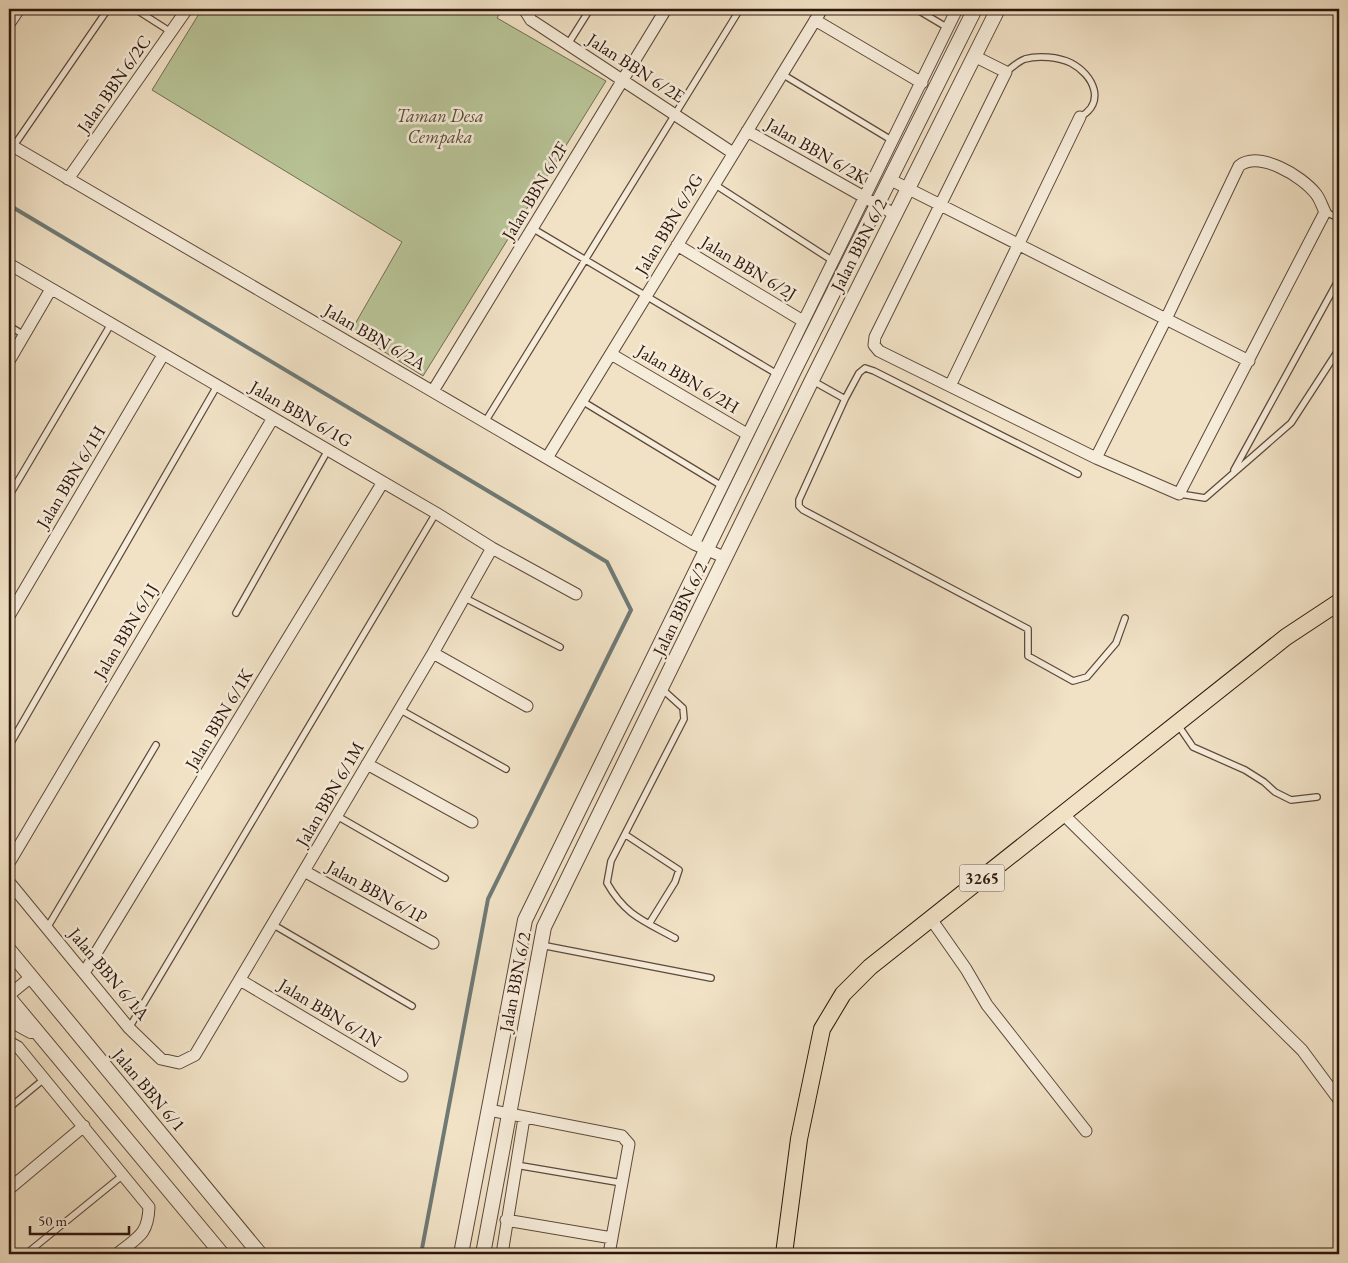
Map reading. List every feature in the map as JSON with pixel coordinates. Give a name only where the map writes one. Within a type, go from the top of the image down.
[{"type":"main road","name":"3265","points":[[784,1254],[799,1139],[822,1029],[843,994],[870,967],[1062,814],[1178,725],[1286,637],[1339,602]]},
{"type":"street","points":[[9,24],[19,9]]},
{"type":"street","name":"Jalan BBN 6/2C","points":[[68,179],[187,9]]},
{"type":"street","name":"Jalan BBN 6/2E","points":[[524,9],[531,20],[733,153]]},
{"type":"street","name":"Jalan BBN 6/2F","points":[[433,391],[666,9]]},
{"type":"street","name":"Jalan BBN 6/2G","points":[[548,458],[822,9]]},
{"type":"street","points":[[701,546],[722,486],[922,84],[957,9]]},
{"type":"street","name":"Jalan BBN 6/2","points":[[461,1254],[525,920],[701,546],[891,180],[975,9]]},
{"type":"street","name":"Jalan BBN 6/2","points":[[483,1254],[544,927],[812,380],[909,190],[998,9]]},
{"type":"street","points":[[815,20],[922,84]]},
{"type":"street","points":[[974,56],[1006,72],[875,337],[874,345],[879,351],[1096,458],[1179,494],[1325,212],[1317,194],[1293,174],[1257,160],[1246,161],[1239,166],[1166,319],[1096,458]]},
{"type":"street","points":[[950,386],[1080,118]]},
{"type":"street","name":"Jalan BBN 6/2K","points":[[747,131],[864,199],[896,215]]},
{"type":"street","name":"Jalan BBN 6/2A","points":[[11,146],[485,422],[701,546],[726,558]]},
{"type":"street","points":[[891,180],[939,206],[1249,361]]},
{"type":"street","name":"Jalan BBN 6/2J","points":[[677,245],[803,321]]},
{"type":"street","name":"Jalan BBN 6/1G","points":[[9,264],[436,513],[492,548],[576,594]]},
{"type":"street","points":[[9,361],[51,289]]},
{"type":"street","name":"Jalan BBN 6/2H","points":[[611,354],[747,434]]},
{"type":"street","name":"Jalan BBN 6/1H","points":[[9,616],[164,355]]},
{"type":"street","name":"Jalan BBN 6/1J","points":[[9,863],[273,418]]},
{"type":"street","name":"Jalan BBN 6/1K","points":[[84,974],[383,482]]},
{"type":"street","name":"Jalan BBN 6/1M","points":[[194,1055],[433,653],[492,548]]},
{"type":"street","points":[[433,653],[527,706]]},
{"type":"street","points":[[367,764],[472,822]]},
{"type":"street","points":[[1062,814],[1302,1050],[1339,1100]]},
{"type":"street","name":"Jalan BBN 6/1P","points":[[304,871],[433,943]]},
{"type":"street","name":"Jalan BBN 6/1A","points":[[9,882],[129,1028],[161,1059],[179,1063],[194,1055]]},
{"type":"street","points":[[931,919],[966,969],[987,1005],[1086,1131]]},
{"type":"street","name":"Jalan BBN 6/1","points":[[9,950],[260,1254]]},
{"type":"street","points":[[31,977],[9,996],[222,1254]]},
{"type":"street","name":"Jalan BBN 6/1N","points":[[240,980],[402,1076]]},
{"type":"street","points":[[9,1019],[19,1022],[44,1040]]},
{"type":"street","points":[[13,1045],[44,1078],[149,1206],[149,1225],[117,1254]]},
{"type":"street","points":[[488,1110],[622,1136],[628,1144],[609,1254]]},
{"type":"street","points":[[502,1254],[524,1118]]},
{"type":"street","points":[[9,1189],[84,1126]]},
{"type":"street","points":[[506,1220],[612,1238]]},
{"type":"lane","points":[[11,146],[108,9]]},
{"type":"lane","points":[[136,9],[171,32]]},
{"type":"lane","points":[[568,44],[590,9]]},
{"type":"lane","points":[[485,422],[740,9]]},
{"type":"lane","points":[[916,9],[948,28]]},
{"type":"lane","points":[[1006,72],[1024,59],[1044,58],[1073,64],[1094,85],[1095,97],[1091,110],[1080,118]]},
{"type":"lane","points":[[782,74],[893,141]]},
{"type":"lane","points":[[714,184],[833,261]]},
{"type":"lane","points":[[1325,212],[1339,218]]},
{"type":"lane","points":[[532,228],[777,374]]},
{"type":"lane","points":[[1231,475],[1339,279]]},
{"type":"lane","points":[[9,496],[111,324]]},
{"type":"lane","points":[[9,326],[24,335]]},
{"type":"lane","points":[[1179,494],[1205,498],[1292,423],[1339,349]]},
{"type":"lane","points":[[1078,474],[865,368],[858,373],[845,399],[799,500],[799,506],[803,510],[1028,629],[1028,656],[1073,681],[1087,677],[1116,643],[1125,618]]},
{"type":"lane","points":[[812,380],[845,399]]},
{"type":"lane","points":[[9,746],[217,386]]},
{"type":"lane","points":[[582,401],[722,486]]},
{"type":"lane","points":[[236,613],[328,450]]},
{"type":"lane","points":[[129,1028],[436,513]]},
{"type":"lane","points":[[465,598],[560,647]]},
{"type":"lane","points":[[662,689],[683,708],[684,719],[612,861],[607,883],[618,902],[649,924],[675,938]]},
{"type":"lane","points":[[399,709],[506,769]]},
{"type":"lane","points":[[1178,725],[1193,747],[1245,770],[1275,792],[1291,800],[1317,797]]},
{"type":"lane","points":[[47,928],[156,745]]},
{"type":"lane","points":[[337,816],[445,878]]},
{"type":"lane","points":[[626,835],[679,870],[675,882],[649,924]]},
{"type":"lane","points":[[272,924],[412,1006]]},
{"type":"lane","points":[[541,944],[711,978]]},
{"type":"lane","points":[[9,1108],[44,1078]]},
{"type":"lane","points":[[516,1165],[622,1183]]},
{"type":"lane","points":[[26,1254],[124,1174]]},
{"type":"green space","name":"Taman Desa Cempaka","points":[[202,9],[503,9],[497,18],[606,81],[423,376],[351,331],[402,242],[152,90]]},
{"type":"waterway","points":[[9,205],[607,562],[631,610],[488,899],[421,1254]]}]
